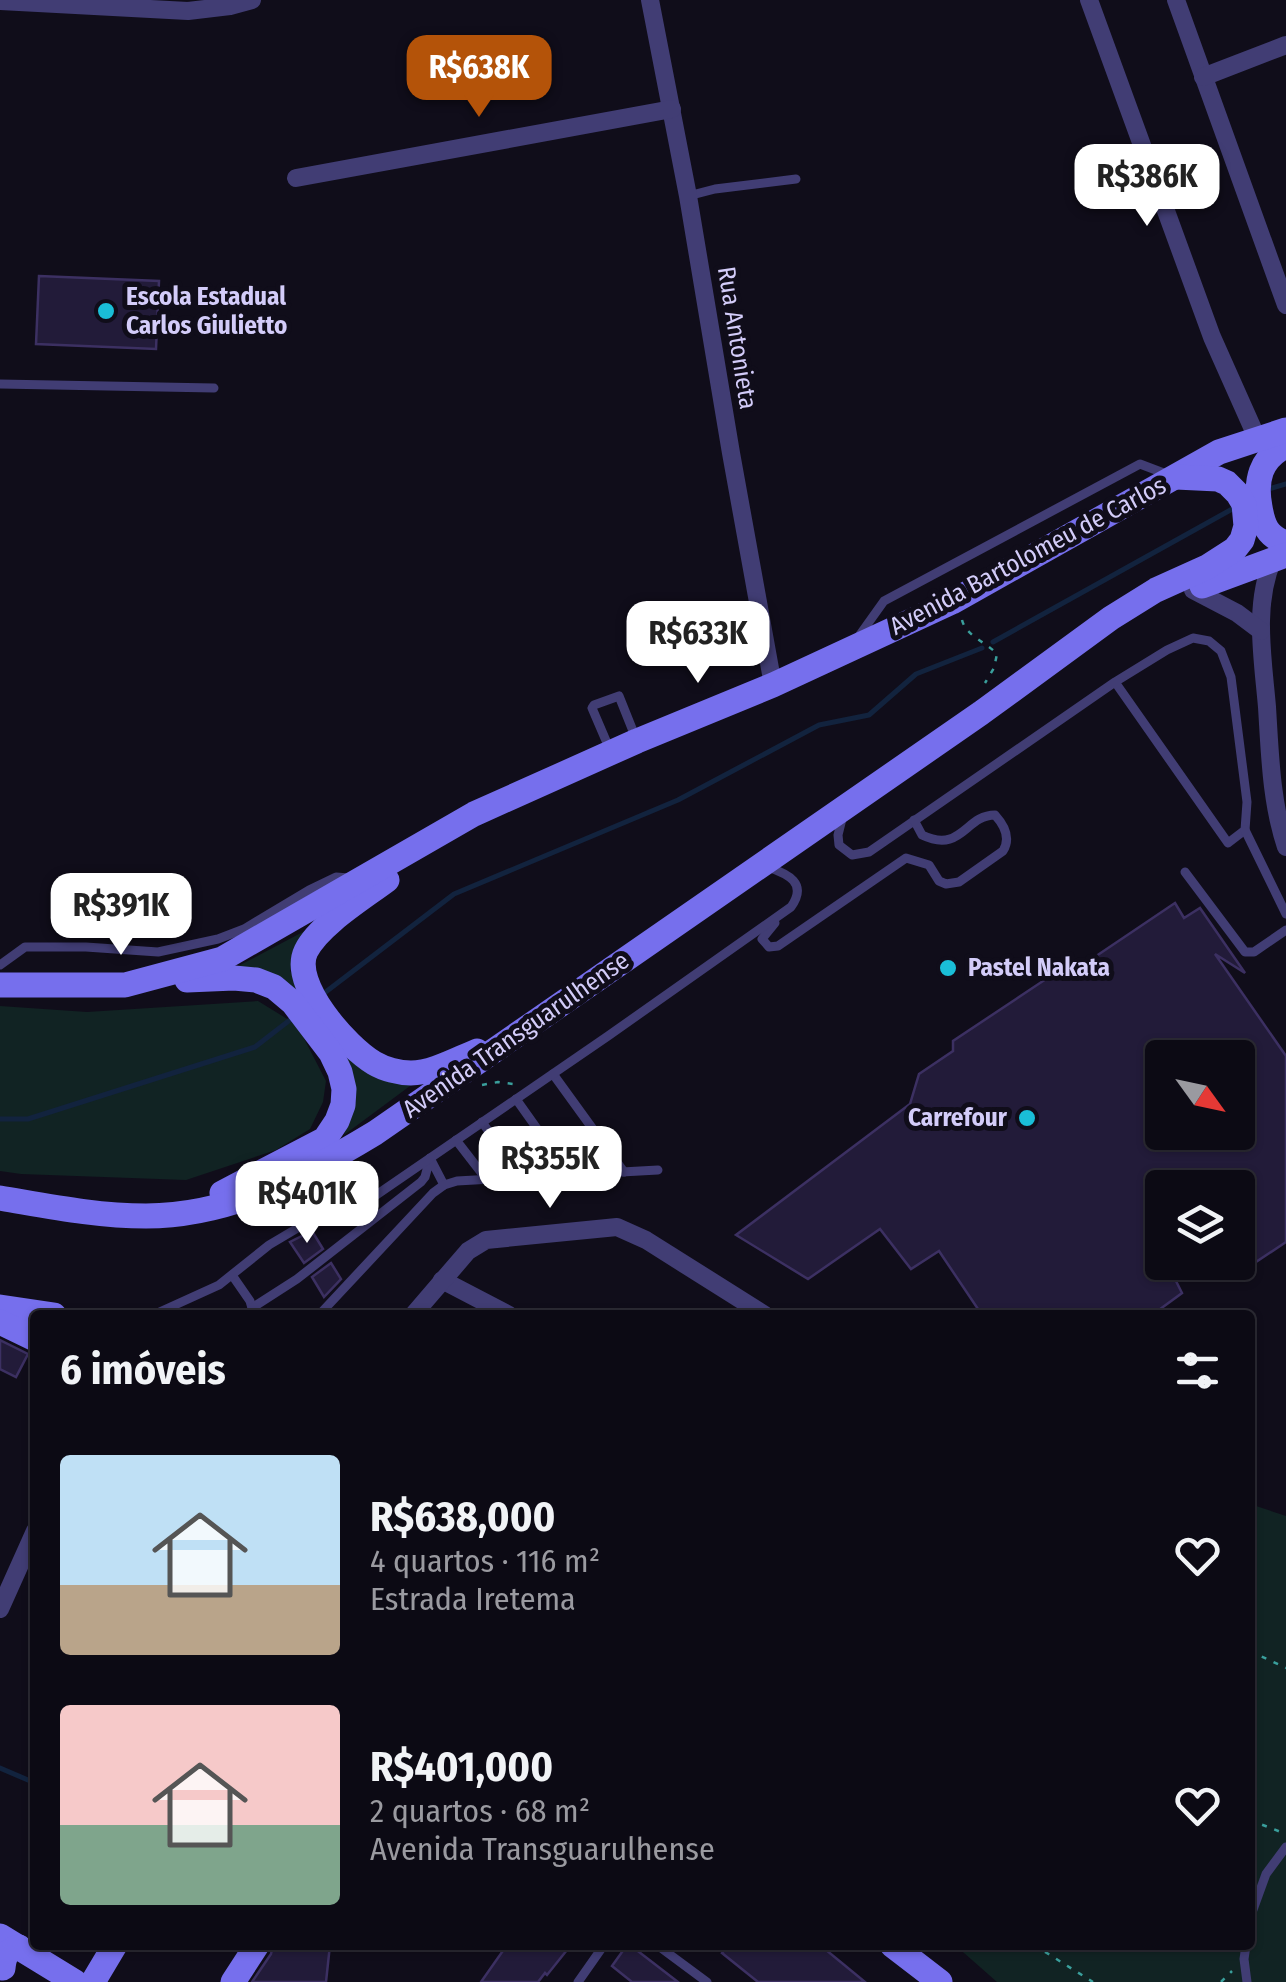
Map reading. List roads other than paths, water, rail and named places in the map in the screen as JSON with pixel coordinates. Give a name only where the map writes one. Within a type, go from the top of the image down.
[{"type":"main road","points":[[1176,477],[1219,452],[1286,430]]},
{"type":"main road","points":[[975,717],[1151,612],[1282,552],[1262,522],[1256,488],[1265,463],[1286,446]]},
{"type":"main road","points":[[975,717],[1111,618],[1235,549],[1246,526],[1244,504],[1238,494],[1218,479],[1176,477]]},
{"type":"main road","name":"Avenida Bartolomeu de Carlos","points":[[0,985],[125,985],[222,959],[474,814],[611,752],[773,686],[952,602],[1176,477]]},
{"type":"main road","name":"Avenida Transguarulhense","points":[[0,1198],[144,1216],[182,1214],[228,1205],[321,1166],[407,1112],[975,717]]},
{"type":"main road","points":[[474,814],[326,928],[306,950],[303,978],[342,1035],[365,1056],[388,1069],[411,1073],[475,1052],[549,1012]]},
{"type":"main road","points":[[125,985],[234,978],[274,987],[293,1003],[331,1053],[340,1072],[343,1105],[337,1122],[324,1139],[182,1214]]},
{"type":"main road","points":[[0,1207],[28,1202]]},
{"type":"main road","points":[[0,1306],[30,1311]]},
{"type":"main road","points":[[0,1322],[30,1337]]},
{"type":"main road","points":[[9,1972],[10,1941]]},
{"type":"main road","points":[[10,1941],[75,1982]]},
{"type":"main road","points":[[93,1982],[112,1950]]},
{"type":"main road","points":[[233,1982],[253,1950]]},
{"type":"main road","points":[[898,1950],[940,1982]]},
{"type":"street","points":[[0,0],[188,11],[252,0]]},
{"type":"street","points":[[1088,0],[1212,336],[1257,438]]},
{"type":"street","points":[[1176,0],[1286,305]]},
{"type":"street","name":"Rua Antonieta","points":[[654,1],[773,686]]},
{"type":"street","points":[[1203,77],[1286,45]]},
{"type":"street","points":[[296,178],[672,109]]},
{"type":"street","points":[[1282,552],[1266,576],[1261,630],[1273,792],[1286,847]]},
{"type":"street","points":[[1193,590],[1261,630]]},
{"type":"street","points":[[417,1310],[468,1251],[486,1240],[617,1227],[646,1240],[757,1310]]},
{"type":"street","points":[[442,1280],[499,1310]]},
{"type":"street","points":[[0,1609],[30,1542]]},
{"type":"lane","points":[[688,196],[796,179]]},
{"type":"lane","points":[[0,384],[214,388]]},
{"type":"lane","points":[[850,650],[884,601],[1140,464],[1176,477]]},
{"type":"lane","points":[[845,807],[839,844],[852,855],[868,852],[1114,682],[1193,638],[1209,641],[1221,651],[1231,677],[1247,802],[1245,830],[1286,914]]},
{"type":"lane","points":[[1114,682],[1228,843],[1245,830]]},
{"type":"lane","points":[[611,752],[592,708],[594,704],[618,696],[638,741]]},
{"type":"lane","points":[[761,864],[784,873],[798,891],[762,940],[769,947],[778,946],[906,858],[929,865],[946,884],[959,882],[1003,852],[1007,844],[1008,836],[996,815],[985,816],[959,837],[944,842],[922,836],[914,820]]},
{"type":"lane","points":[[1185,872],[1245,952],[1254,952],[1286,930]]},
{"type":"lane","points":[[0,966],[24,947],[158,952],[203,943],[244,930],[336,877],[362,880]]},
{"type":"lane","points":[[164,1310],[219,1284],[301,1226],[369,1200],[790,906]]},
{"type":"lane","points":[[553,1074],[624,1172]]},
{"type":"lane","points":[[516,1099],[570,1176]]},
{"type":"lane","points":[[482,1122],[522,1178]]},
{"type":"lane","points":[[456,1140],[486,1180]]},
{"type":"lane","points":[[430,1158],[444,1185]]},
{"type":"lane","points":[[256,1310],[421,1182],[430,1158]]},
{"type":"lane","points":[[323,1310],[433,1192],[444,1185],[658,1170]]},
{"type":"lane","points":[[232,1275],[252,1310]]},
{"type":"lane","points":[[1255,1904],[1266,1874],[1286,1847]]},
{"type":"lane","points":[[578,1982],[600,1950]]},
{"type":"lane","points":[[664,1950],[707,1982]]},
{"type":"lane","points":[[1245,1950],[1247,1982]]},
{"type":"waterway","points":[[1265,490],[1286,484]]},
{"type":"waterway","points":[[993,642],[1234,508]]},
{"type":"waterway","points":[[323,994],[454,894],[678,800],[819,725],[869,715],[916,674],[982,648]]},
{"type":"waterway","points":[[0,1119],[28,1119],[255,1047],[295,1016]]},
{"type":"waterway","points":[[0,1768],[30,1781]]},
{"type":"place","name":"Escola Estadual Carlos Giulietto","points":[[106,311]]},
{"type":"place","name":"Pastel Nakata","points":[[948,968]]},
{"type":"place","name":"Carrefour","points":[[1027,1118]]}]
